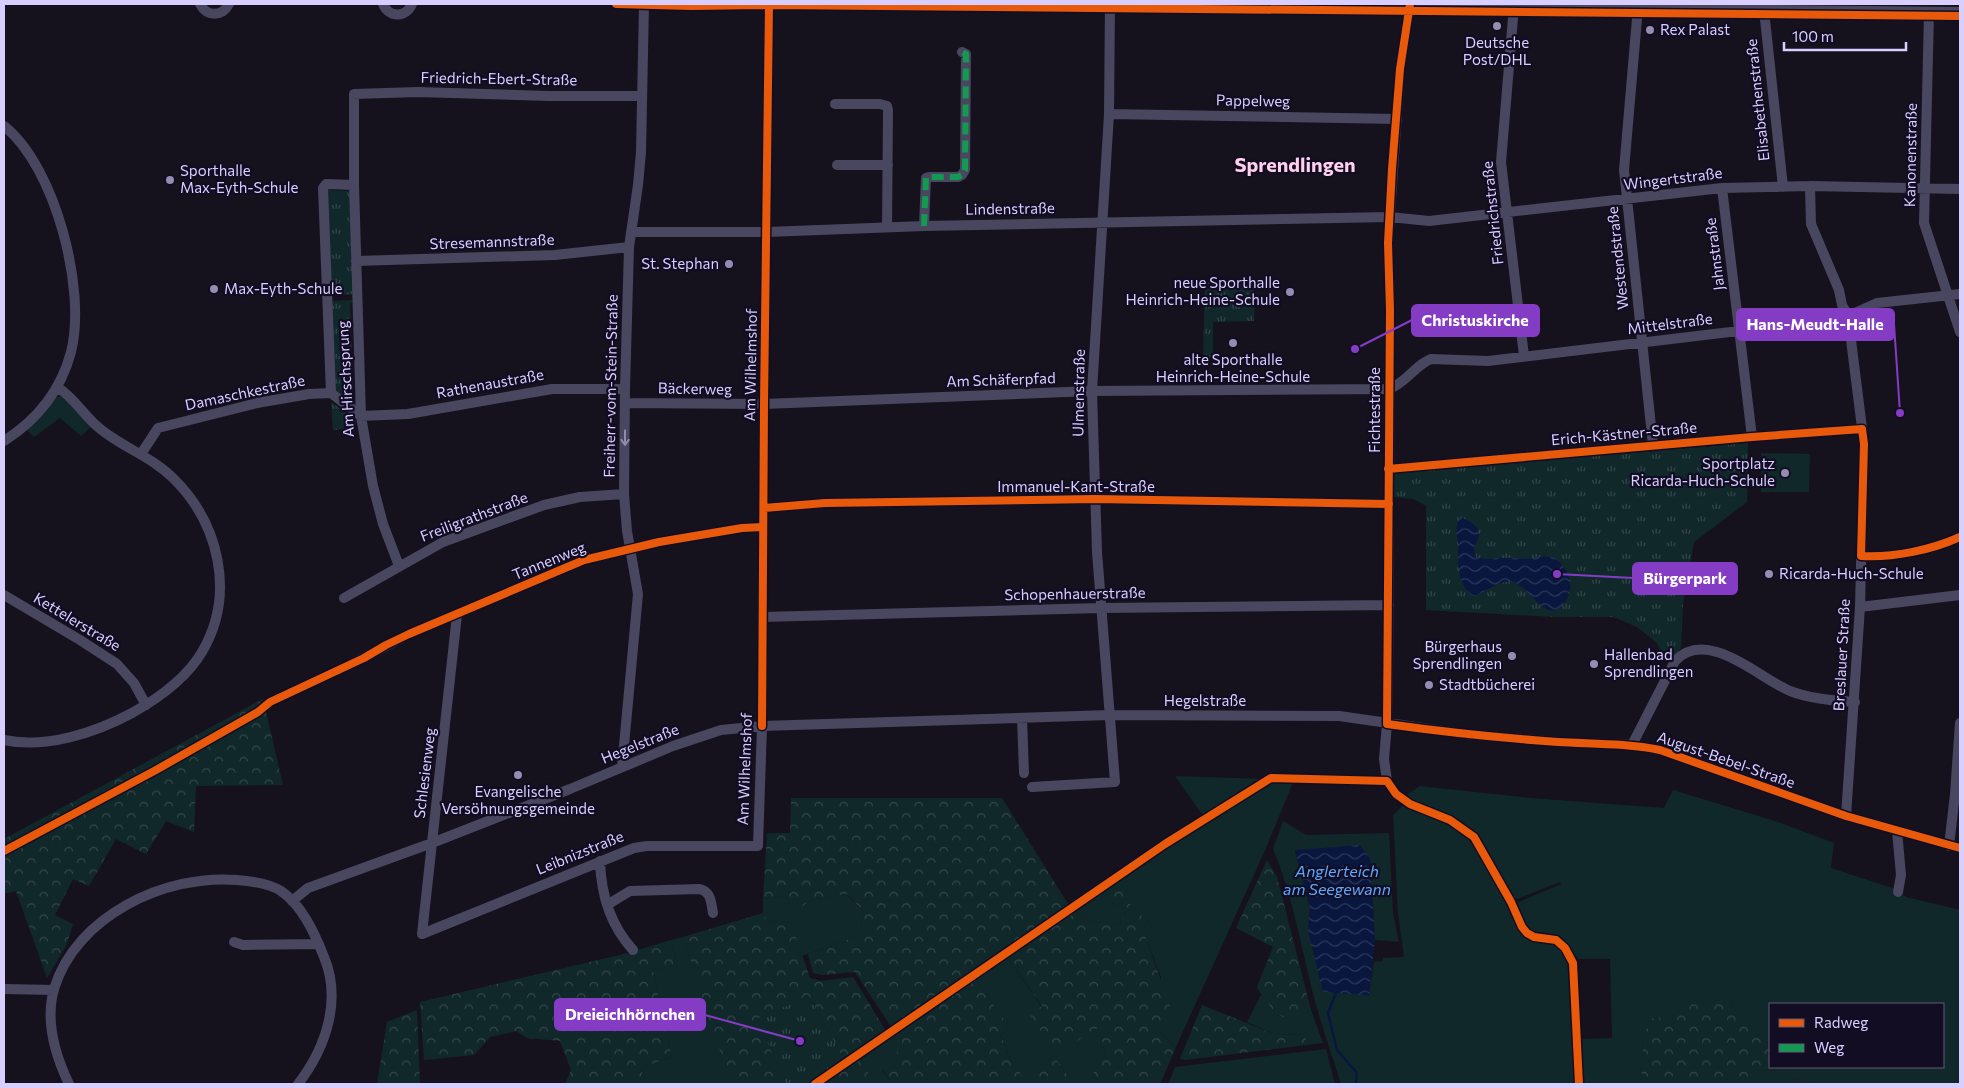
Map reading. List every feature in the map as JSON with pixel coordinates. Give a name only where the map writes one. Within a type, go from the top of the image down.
[{"type":"street","points":[[200,4],[204,10],[214,14],[223,12],[229,4]]},
{"type":"street","points":[[383,4],[388,12],[398,15],[408,11],[412,4]]},
{"type":"street","name":"Freiherr-vom-Stein-Straße","points":[[622,767],[638,594],[630,548],[624,494],[625,389],[629,247],[640,169],[644,4]]},
{"type":"street","name":"Am Wilhelmshof","points":[[758,846],[762,726],[764,404],[770,4]]},
{"type":"street","name":"Ulmenstraße","points":[[1032,787],[1115,782],[1101,608],[1092,391],[1109,114],[1110,4]]},
{"type":"street","points":[[1249,4],[1502,5],[1638,8],[1682,6],[1960,12]]},
{"type":"street","name":"Fichtestraße","points":[[1387,781],[1384,759],[1387,724],[1390,217],[1400,69],[1410,5]]},
{"type":"street","name":"Friedrichstraße","points":[[1514,6],[1501,154],[1506,213],[1524,356]]},
{"type":"street","name":"Westendstraße","points":[[1638,8],[1624,164],[1653,445]]},
{"type":"street","name":"Elisabethenstraße","points":[[1772,8],[1782,187]]},
{"type":"street","name":"Kanonenstraße","points":[[1929,12],[1924,223],[1960,332]]},
{"type":"street","points":[[924,226],[926,178],[958,177],[965,170],[966,54],[962,52]]},
{"type":"street","name":"Friedrich-Ebert-Straße","points":[[354,94],[427,92],[548,96],[642,96]]},
{"type":"street","name":"Am Hirschsprung","points":[[354,94],[354,185],[361,416],[373,486],[383,524],[399,566]]},
{"type":"street","points":[[835,104],[880,104],[887,106],[887,227]]},
{"type":"street","name":"Pappelweg","points":[[1109,114],[1397,119]]},
{"type":"street","points":[[4,126],[16,136],[43,180],[60,220],[74,298],[75,321],[71,353],[57,388],[34,418],[18,432],[4,440]]},
{"type":"street","points":[[837,165],[888,165]]},
{"type":"street","name":"Am Hirschsprung","points":[[331,393],[322,188],[326,184],[354,185]]},
{"type":"street","name":"Wingertstraße","points":[[1390,217],[1429,221],[1722,188],[1810,186],[1960,189]]},
{"type":"street","name":"Breslauer Straße","points":[[1810,186],[1811,224],[1848,316],[1864,445],[1860,607],[1846,816]]},
{"type":"street","name":"Jahnstraße","points":[[1722,188],[1752,436]]},
{"type":"street","name":"Lindenstraße","points":[[631,232],[768,232],[924,226],[1390,217]]},
{"type":"street","name":"Stresemannstraße","points":[[356,261],[555,255],[629,247]]},
{"type":"street","name":"Mittelstraße","points":[[1389,389],[1431,359],[1481,362],[1739,332],[1835,320],[1877,303],[1960,294]]},
{"type":"street","points":[[4,740],[40,742],[62,738],[104,726],[146,705],[179,680],[201,653],[209,638],[215,620],[221,581],[216,548],[201,516],[174,479],[141,454],[97,427],[70,396],[57,388]]},
{"type":"street","name":"Rathenaustraße","points":[[361,416],[408,414],[552,388],[625,389]]},
{"type":"street","name":"Am Schäferpfad","points":[[764,404],[1092,391],[1389,389]]},
{"type":"street","points":[[331,393],[361,416]]},
{"type":"street","name":"Damaschkestraße","points":[[141,454],[158,428],[257,403],[309,394],[331,393]]},
{"type":"street","name":"Bäckerweg","points":[[625,403],[764,404]]},
{"type":"street","name":"Erich-Kästner-Straße","points":[[1388,469],[1752,436],[1862,429]]},
{"type":"street","name":"Freiligrathstraße","points":[[344,598],[443,542],[544,505],[580,497],[624,494]]},
{"type":"street","name":"Immanuel-Kant-Straße","points":[[764,508],[825,504],[1095,499],[1389,504]]},
{"type":"street","name":"Tannenweg","points":[[357,661],[410,634],[584,560],[630,548],[709,533],[763,527]]},
{"type":"street","name":"Kettelerstraße","points":[[4,595],[117,664],[134,683],[146,705]]},
{"type":"street","points":[[1860,607],[1960,596]]},
{"type":"street","name":"Schopenhauerstraße","points":[[762,617],[1101,608],[1388,605]]},
{"type":"street","name":"Schlesienweg","points":[[422,934],[457,615]]},
{"type":"street","points":[[1632,745],[1672,665],[1680,655],[1693,650],[1705,650],[1729,657],[1783,688],[1801,695],[1823,700],[1855,702]]},
{"type":"street","name":"Hegelstraße","points":[[292,901],[308,888],[432,843],[673,746],[721,730],[762,726],[1109,715],[1339,716],[1387,724]]},
{"type":"street","points":[[1022,718],[1024,773]]},
{"type":"street","points":[[1949,846],[1960,723]]},
{"type":"street","name":"August-Bebel-Straße","points":[[1387,724],[1465,734],[1559,742],[1632,745],[1660,750],[1846,816],[1960,848]]},
{"type":"street","points":[[1897,831],[1901,875],[1898,892]]},
{"type":"street","name":"Leibnizstraße","points":[[422,934],[638,846],[758,846]]},
{"type":"street","points":[[600,861],[607,905],[615,924],[633,950]]},
{"type":"street","points":[[69,1084],[52,1038],[51,1010],[54,990],[67,960],[89,933],[124,907],[159,891],[198,881],[215,879],[245,881],[280,890],[292,901],[314,933],[319,944],[332,982],[329,1020],[318,1052],[298,1084]]},
{"type":"street","points":[[607,905],[630,891],[699,889],[707,892],[710,896],[713,913]]},
{"type":"street","points":[[234,942],[243,945],[319,944]]},
{"type":"street","points":[[4,990],[54,990]]},
{"type":"green space","points":[[326,190],[350,191],[353,294],[331,296]]},
{"type":"green space","points":[[1205,282],[1255,285],[1254,321],[1213,322],[1213,358],[1203,358]]},
{"type":"green space","points":[[353,300],[350,304],[353,397],[356,406],[334,389],[331,301]]},
{"type":"green space","points":[[61,396],[66,398],[91,427],[81,436],[60,418],[34,437],[26,429],[54,398]]},
{"type":"green space","points":[[331,402],[356,420],[356,428],[333,430]]},
{"type":"green space","points":[[1748,443],[1747,502],[1694,542],[1683,605],[1681,648],[1670,661],[1662,653],[1656,642],[1637,627],[1614,617],[1554,617],[1426,610],[1426,506],[1414,499],[1394,497],[1394,473]]},
{"type":"green space","name":"Sportplatz Ricarda-Huch-Schule","points":[[1761,453],[1810,454],[1809,492],[1761,492]]},
{"type":"green space","points":[[263,699],[283,785],[196,786],[194,832],[166,821],[146,854],[116,839],[89,886],[73,879],[55,915],[73,924],[67,944],[47,978],[16,891],[4,894],[4,839]]},
{"type":"green space","points":[[1175,776],[1265,779],[1204,817]]},
{"type":"green space","points":[[1272,780],[1294,780],[1266,848],[1176,1047],[1158,1031],[1161,977],[1146,938],[1152,926],[1129,903],[1105,900],[1126,909],[1120,925],[1093,922],[1073,911],[1148,859]]},
{"type":"green space","points":[[1420,786],[1530,798],[1664,808],[1673,790],[1778,822],[1834,843],[1831,868],[1895,889],[1906,897],[1960,910],[1960,1084],[1831,1084],[1814,1083],[1779,1075],[1779,1084],[1760,1084],[1760,1071],[1777,1070],[1778,1068],[1944,1068],[1944,1003],[1769,1003],[1769,1045],[1736,1011],[1726,996],[1693,1009],[1643,1039],[1641,1084],[1583,1084],[1581,1039],[1612,1038],[1610,959],[1578,959],[1570,947],[1563,941],[1555,937],[1535,935],[1529,932],[1521,921],[1514,904],[1561,884],[1560,882],[1512,901],[1477,836],[1451,817],[1422,806],[1407,795]]},
{"type":"green space","points":[[791,798],[1002,798],[1070,907],[892,1028],[855,972],[822,975],[813,973],[808,954],[860,935],[863,911],[847,894],[811,900],[792,914],[786,895],[763,899],[767,833],[790,833]]},
{"type":"green space","points":[[1403,805],[1448,824],[1472,840],[1507,903],[1520,931],[1527,938],[1552,944],[1562,950],[1570,962],[1577,1084],[1341,1084],[1317,1008],[1287,889],[1273,849],[1283,821],[1306,835],[1389,833],[1393,914],[1399,942],[1375,940],[1370,858],[1295,851],[1310,908],[1308,931],[1369,995],[1374,962],[1383,961],[1383,958],[1404,957],[1398,913],[1393,815]]},
{"type":"green space","points":[[1267,860],[1277,877],[1311,1010],[1293,1020],[1274,1014],[1257,987],[1273,947],[1236,928]]},
{"type":"green space","points":[[1119,885],[1128,888],[1129,903],[1152,926],[1146,938],[1172,1011],[1172,1021],[1158,1031],[1176,1047],[1160,1084],[1100,1084],[1093,1074],[1105,1052],[1098,1028],[1056,1054],[1030,1015],[1042,1006],[1007,957],[1073,911],[1093,922],[1120,925],[1126,909],[1105,900]]},
{"type":"green space","points":[[846,894],[863,911],[860,935],[802,956],[791,923],[767,921],[763,913],[763,899],[786,895],[792,913],[811,900]]},
{"type":"green space","points":[[763,913],[767,921],[791,923],[810,978],[821,981],[853,977],[887,1033],[845,1062],[809,996],[757,1019],[786,1084],[731,1084],[683,937]]},
{"type":"green space","points":[[683,937],[731,1084],[645,1084],[641,1068],[672,1057],[653,970],[677,964],[671,940]]},
{"type":"green space","points":[[671,940],[677,964],[653,970],[672,1057],[641,1068],[645,1084],[565,1084],[571,1070],[560,1041],[527,1038],[516,1031],[490,1037],[474,1055],[424,1060],[420,1002],[628,953]]},
{"type":"green space","points":[[1007,957],[1042,1007],[1030,1016],[1098,1027],[1105,1052],[1093,1074],[1100,1084],[1074,1084],[1054,1056],[1023,1078],[1005,1050],[1008,1048],[1000,1036],[1009,1027],[975,978]]},
{"type":"green space","points":[[975,978],[1009,1027],[1000,1036],[1008,1048],[1005,1051],[1023,1077],[1054,1056],[1074,1084],[893,1084],[882,1069],[899,1061],[894,1036]]},
{"type":"green space","points":[[1261,995],[1270,1003],[1274,1014],[1293,1020],[1311,1010],[1323,1043],[1306,1045],[1305,1035],[1274,1034],[1247,1022]]},
{"type":"green space","points":[[809,996],[845,1062],[810,1084],[786,1084],[757,1019]]},
{"type":"green space","points":[[1726,996],[1736,1011],[1769,1045],[1769,1068],[1779,1068],[1778,1070],[1760,1071],[1760,1084],[1641,1084],[1643,1039],[1650,1019],[1679,1015],[1680,1004]]},
{"type":"green space","points":[[1202,1005],[1274,1034],[1306,1035],[1306,1045],[1185,1060],[1180,1059]]},
{"type":"green space","points":[[417,1010],[420,1084],[377,1084],[387,1022]]},
{"type":"green space","points":[[894,1036],[900,1061],[882,1070],[893,1084],[876,1084],[859,1059]]},
{"type":"green space","points":[[1326,1049],[1335,1084],[1168,1084],[1175,1067]]},
{"type":"green space","points":[[859,1059],[876,1084],[821,1084]]},
{"type":"green space","points":[[1779,1075],[1814,1083],[1831,1084],[1779,1084]]},
{"type":"water","points":[[1461,517],[1478,529],[1479,536],[1474,547],[1476,557],[1486,559],[1525,559],[1545,556],[1559,561],[1566,571],[1570,582],[1569,595],[1563,605],[1557,610],[1544,608],[1514,582],[1504,582],[1474,596],[1468,592],[1461,580],[1458,565],[1456,530],[1457,523]]},
{"type":"water","name":"Anglerteich am Seegewann","points":[[1360,845],[1370,858],[1375,940],[1369,995],[1323,992],[1308,931],[1310,908],[1295,850]]},
{"type":"waterway","points":[[1336,993],[1328,1013],[1337,1050],[1357,1073],[1356,1084]]},
{"type":"marked path","points":[[924,226],[926,178],[958,177],[965,170],[966,54],[962,52]]},
{"type":"cycle path","points":[[616,4],[1960,16]]},
{"type":"cycle path","points":[[762,726],[769,4]]},
{"type":"cycle path","points":[[1410,4],[1400,69],[1388,243],[1390,310],[1387,724],[1494,737],[1622,745],[1660,750],[1846,816],[1960,848]]},
{"type":"cycle path","points":[[1388,469],[1862,429],[1864,444],[1861,556],[1886,556],[1912,552],[1937,546],[1960,537]]},
{"type":"cycle path","points":[[764,508],[825,503],[1095,499],[1389,504]]},
{"type":"cycle path","points":[[4,851],[156,770],[258,712],[270,702],[364,658],[409,634],[584,560],[659,542],[742,528],[763,527]]},
{"type":"cycle path","points":[[815,1084],[1165,844],[1271,778],[1387,781],[1396,794],[1410,804],[1450,820],[1474,837],[1511,902],[1522,927],[1534,937],[1556,940],[1565,948],[1573,963],[1579,1084]]},
{"type":"place","name":"Deutsche Post/DHL","points":[[1497,26]]},
{"type":"place","name":"Rex Palast","points":[[1650,30]]},
{"type":"place","name":"Sporthalle Max-Eyth-Schule","points":[[170,180]]},
{"type":"place","name":"St. Stephan","points":[[729,264]]},
{"type":"place","name":"Max-Eyth-Schule","points":[[214,289]]},
{"type":"place","name":"neue Sporthalle Heinrich-Heine-Schule","points":[[1290,292]]},
{"type":"place","name":"alte Sporthalle Heinrich-Heine-Schule","points":[[1233,343]]},
{"type":"place","name":"Christuskirche","points":[[1355,349]]},
{"type":"place","name":"Hans-Meudt-Halle","points":[[1900,413]]},
{"type":"place","name":"Sportplatz Ricarda-Huch-Schule","points":[[1785,473]]},
{"type":"place","name":"Bürgerpark","points":[[1557,574]]},
{"type":"place","name":"Ricarda-Huch-Schule","points":[[1769,574]]},
{"type":"place","name":"Bürgerhaus Sprendlingen","points":[[1512,656]]},
{"type":"place","name":"Hallenbad Sprendlingen","points":[[1594,664]]},
{"type":"place","name":"Stadtbücherei","points":[[1429,685]]},
{"type":"place","name":"Evangelische Versöhnungsgemeinde","points":[[518,775]]},
{"type":"place","name":"Dreieichhörnchen","points":[[800,1041]]},
{"type":"district","name":"Sprendlingen","points":[[1295,165]]}]
